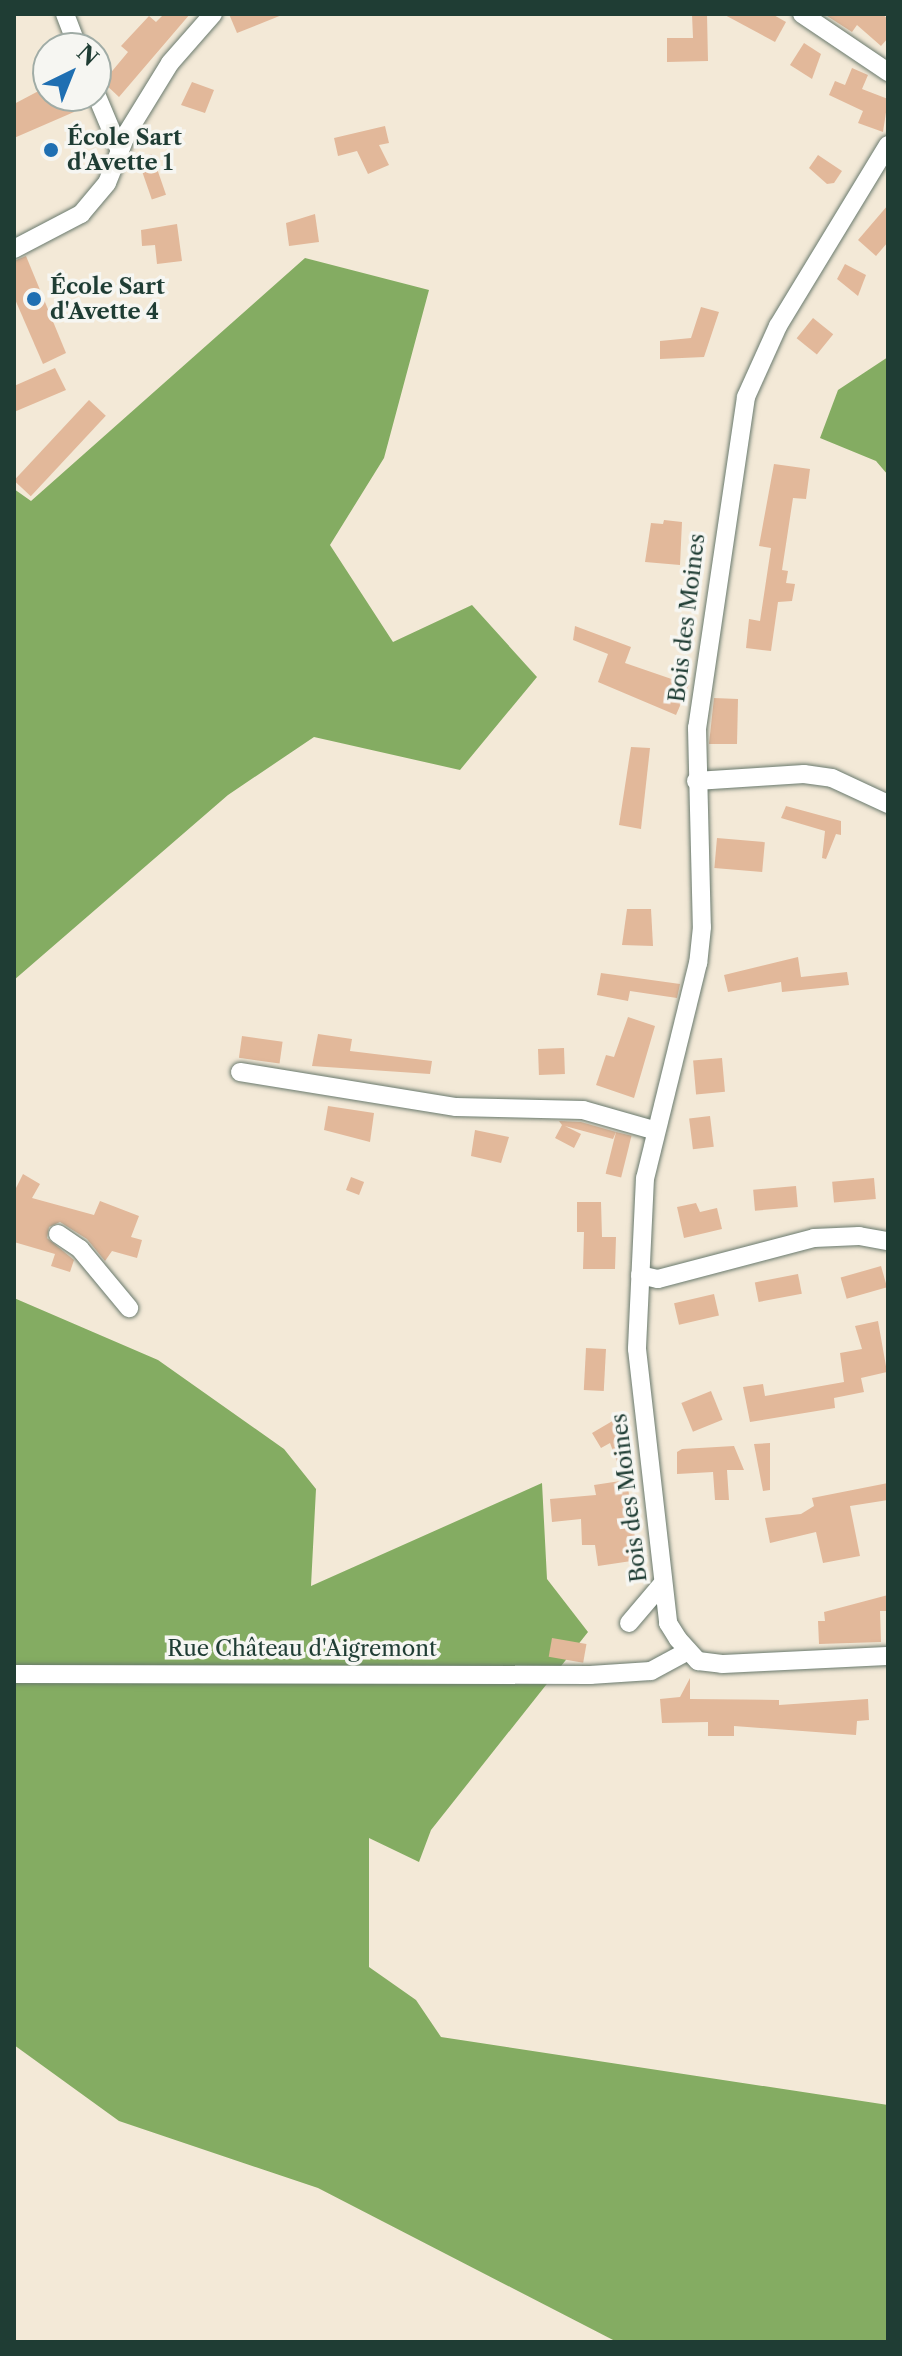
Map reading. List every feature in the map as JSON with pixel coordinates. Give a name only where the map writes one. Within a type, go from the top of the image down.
[{"type":"street","points":[[14,249],[81,214],[107,183],[120,151],[170,63],[213,14]]},
{"type":"street","points":[[802,14],[888,72]]},
{"type":"street","points":[[104,112],[120,151]]},
{"type":"street","name":"Bois des Moines","points":[[688,1651],[668,1623],[637,1349],[653,1130],[698,963],[702,927],[696,781],[703,669],[746,397],[778,326],[888,145]]},
{"type":"street","points":[[696,781],[804,774],[832,778],[888,804]]},
{"type":"street","points":[[240,1072],[456,1107],[583,1110],[653,1130]]},
{"type":"street","points":[[58,1234],[80,1249],[129,1308]]},
{"type":"street","points":[[640,1275],[658,1279],[814,1238],[859,1236],[888,1241]]},
{"type":"street","points":[[629,1623],[663,1583]]},
{"type":"street","points":[[688,1651],[698,1661],[722,1664],[888,1656]]},
{"type":"street","name":"Rue Château d'Aigremont","points":[[14,1674],[590,1675],[651,1671],[688,1651]]},
{"type":"green space","points":[[305,258],[429,290],[384,458],[330,545],[393,642],[472,605],[537,677],[460,770],[314,737],[228,795],[14,980],[14,489],[31,501]]},
{"type":"green space","points":[[888,357],[888,475],[876,461],[820,438],[838,390]]},
{"type":"green space","points":[[14,1298],[158,1360],[284,1449],[316,1489],[311,1586],[542,1483],[547,1579],[588,1632],[431,1830],[419,1862],[369,1838],[369,1967],[416,2000],[441,2037],[888,2105],[888,2342],[617,2342],[318,2188],[119,2121],[14,2045]]},
{"type":"building","points":[[164,14],[190,14],[119,97],[112,90],[112,71],[128,52],[121,46],[149,16],[156,22]]},
{"type":"building","points":[[229,14],[282,14],[282,15],[237,33]]},
{"type":"building","points":[[692,14],[707,14],[708,61],[667,62],[667,38],[693,38]]},
{"type":"building","points":[[723,14],[772,14],[786,22],[775,42]]},
{"type":"building","points":[[824,14],[882,14],[888,19],[888,38],[881,46],[857,25],[852,32]]},
{"type":"building","points":[[804,43],[821,54],[812,79],[790,65]]},
{"type":"building","points":[[852,68],[868,75],[862,89],[888,99],[883,132],[858,123],[863,111],[829,95],[835,81],[845,85]]},
{"type":"building","points":[[192,82],[214,90],[205,113],[181,105]]},
{"type":"building","points":[[32,94],[32,112],[74,112],[14,138],[14,104]]},
{"type":"building","points":[[385,126],[389,143],[379,145],[389,165],[368,174],[357,151],[338,156],[334,138]]},
{"type":"building","points":[[152,154],[166,195],[152,200],[138,159]]},
{"type":"building","points":[[818,155],[842,171],[834,183],[827,184],[809,168]]},
{"type":"building","points":[[888,205],[888,242],[876,256],[858,240]]},
{"type":"building","points":[[315,214],[319,242],[289,246],[286,223]]},
{"type":"building","points":[[177,224],[182,261],[157,264],[155,245],[142,246],[141,230]]},
{"type":"building","points":[[26,256],[66,353],[43,364],[14,297],[14,261]]},
{"type":"building","points":[[845,264],[866,275],[858,296],[837,279]]},
{"type":"building","points":[[701,307],[719,312],[704,357],[660,359],[660,341],[691,338]]},
{"type":"building","points":[[813,318],[833,334],[817,355],[797,338]]},
{"type":"building","points":[[55,368],[66,390],[14,412],[14,386]]},
{"type":"building","points":[[89,400],[106,416],[31,496],[14,480]]},
{"type":"building","points":[[774,464],[810,469],[806,499],[793,498],[782,570],[788,571],[786,583],[795,584],[792,601],[778,602],[771,651],[746,648],[749,619],[760,621],[771,548],[759,546]]},
{"type":"building","points":[[664,520],[682,522],[680,565],[645,562],[651,523],[663,524]]},
{"type":"building","points":[[575,626],[631,647],[625,663],[689,685],[676,715],[598,682],[608,654],[573,640]]},
{"type":"building","points":[[714,698],[738,699],[737,744],[709,744]]},
{"type":"building","points":[[631,747],[650,748],[641,829],[619,825]]},
{"type":"building","points":[[786,806],[841,821],[841,835],[836,834],[826,859],[822,858],[825,831],[781,818]]},
{"type":"building","points":[[717,838],[765,842],[762,872],[714,868]]},
{"type":"building","points":[[627,909],[651,909],[653,946],[622,945]]},
{"type":"building","points":[[798,957],[801,977],[847,972],[849,985],[782,992],[781,982],[728,992],[724,975]]},
{"type":"building","points":[[601,973],[680,984],[677,998],[630,991],[628,1001],[597,995]]},
{"type":"building","points":[[628,1017],[655,1026],[634,1098],[596,1085],[606,1055],[614,1057]]},
{"type":"building","points":[[318,1034],[352,1039],[350,1051],[432,1061],[430,1074],[312,1066]]},
{"type":"building","points":[[242,1036],[283,1042],[280,1063],[239,1058]]},
{"type":"building","points":[[564,1048],[565,1074],[539,1075],[538,1049]]},
{"type":"building","points":[[722,1058],[725,1092],[696,1094],[693,1061]]},
{"type":"building","points":[[328,1106],[374,1113],[370,1142],[324,1130]]},
{"type":"building","points":[[710,1116],[714,1147],[693,1149],[689,1119]]},
{"type":"building","points":[[559,1121],[581,1122],[616,1132],[613,1139],[565,1126],[581,1134],[574,1148],[555,1138],[562,1125]]},
{"type":"building","points":[[475,1130],[509,1137],[501,1163],[471,1156]]},
{"type":"building","points":[[616,1132],[632,1136],[621,1178],[606,1174]]},
{"type":"building","points":[[23,1174],[40,1184],[32,1198],[94,1215],[100,1201],[139,1216],[131,1237],[142,1240],[137,1258],[112,1251],[105,1261],[87,1239],[60,1222],[49,1227],[47,1238],[74,1260],[70,1272],[51,1266],[55,1254],[14,1242],[14,1192]]},
{"type":"building","points":[[351,1177],[364,1182],[359,1195],[346,1190]]},
{"type":"building","points":[[874,1178],[876,1199],[834,1203],[832,1182]]},
{"type":"building","points":[[796,1186],[798,1207],[755,1211],[753,1190]]},
{"type":"building","points":[[577,1202],[601,1202],[602,1237],[616,1237],[615,1269],[583,1269],[584,1232],[577,1232]]},
{"type":"building","points":[[696,1203],[700,1212],[717,1208],[722,1229],[684,1238],[677,1207]]},
{"type":"building","points":[[881,1266],[887,1287],[847,1299],[841,1278]]},
{"type":"building","points":[[798,1274],[802,1294],[759,1302],[755,1282]]},
{"type":"building","points":[[714,1294],[719,1315],[679,1325],[674,1303]]},
{"type":"building","points":[[878,1321],[887,1372],[861,1378],[864,1392],[834,1398],[835,1408],[750,1422],[743,1387],[763,1384],[765,1396],[844,1382],[840,1353],[862,1349],[855,1326]]},
{"type":"building","points":[[586,1348],[606,1349],[604,1391],[584,1390]]},
{"type":"building","points":[[711,1391],[723,1420],[693,1432],[681,1403]]},
{"type":"building","points":[[621,1416],[630,1431],[624,1435],[632,1455],[617,1462],[610,1443],[601,1448],[592,1433]]},
{"type":"building","points":[[770,1443],[770,1490],[763,1491],[754,1444]]},
{"type":"building","points":[[734,1446],[744,1470],[727,1470],[729,1500],[715,1500],[713,1472],[677,1474],[677,1452],[682,1449]]},
{"type":"building","points":[[627,1480],[638,1560],[598,1566],[595,1545],[582,1545],[581,1519],[552,1522],[550,1499],[596,1495],[594,1485]]},
{"type":"building","points":[[888,1483],[888,1500],[850,1506],[860,1556],[823,1563],[816,1532],[770,1543],[765,1518],[801,1514],[814,1506],[812,1498]]},
{"type":"building","points":[[888,1595],[888,1611],[880,1611],[881,1642],[819,1644],[818,1621],[825,1621],[824,1612]]},
{"type":"building","points":[[552,1638],[586,1644],[583,1663],[549,1657]]},
{"type":"building","points":[[690,1678],[690,1699],[779,1700],[779,1705],[868,1699],[869,1720],[857,1721],[856,1735],[734,1726],[734,1736],[708,1736],[708,1722],[662,1723],[660,1699],[680,1697]]},
{"type":"place","name":"École Sart d'Avette 1","points":[[51,150]]},
{"type":"place","name":"École Sart d'Avette 4","points":[[34,299]]}]
